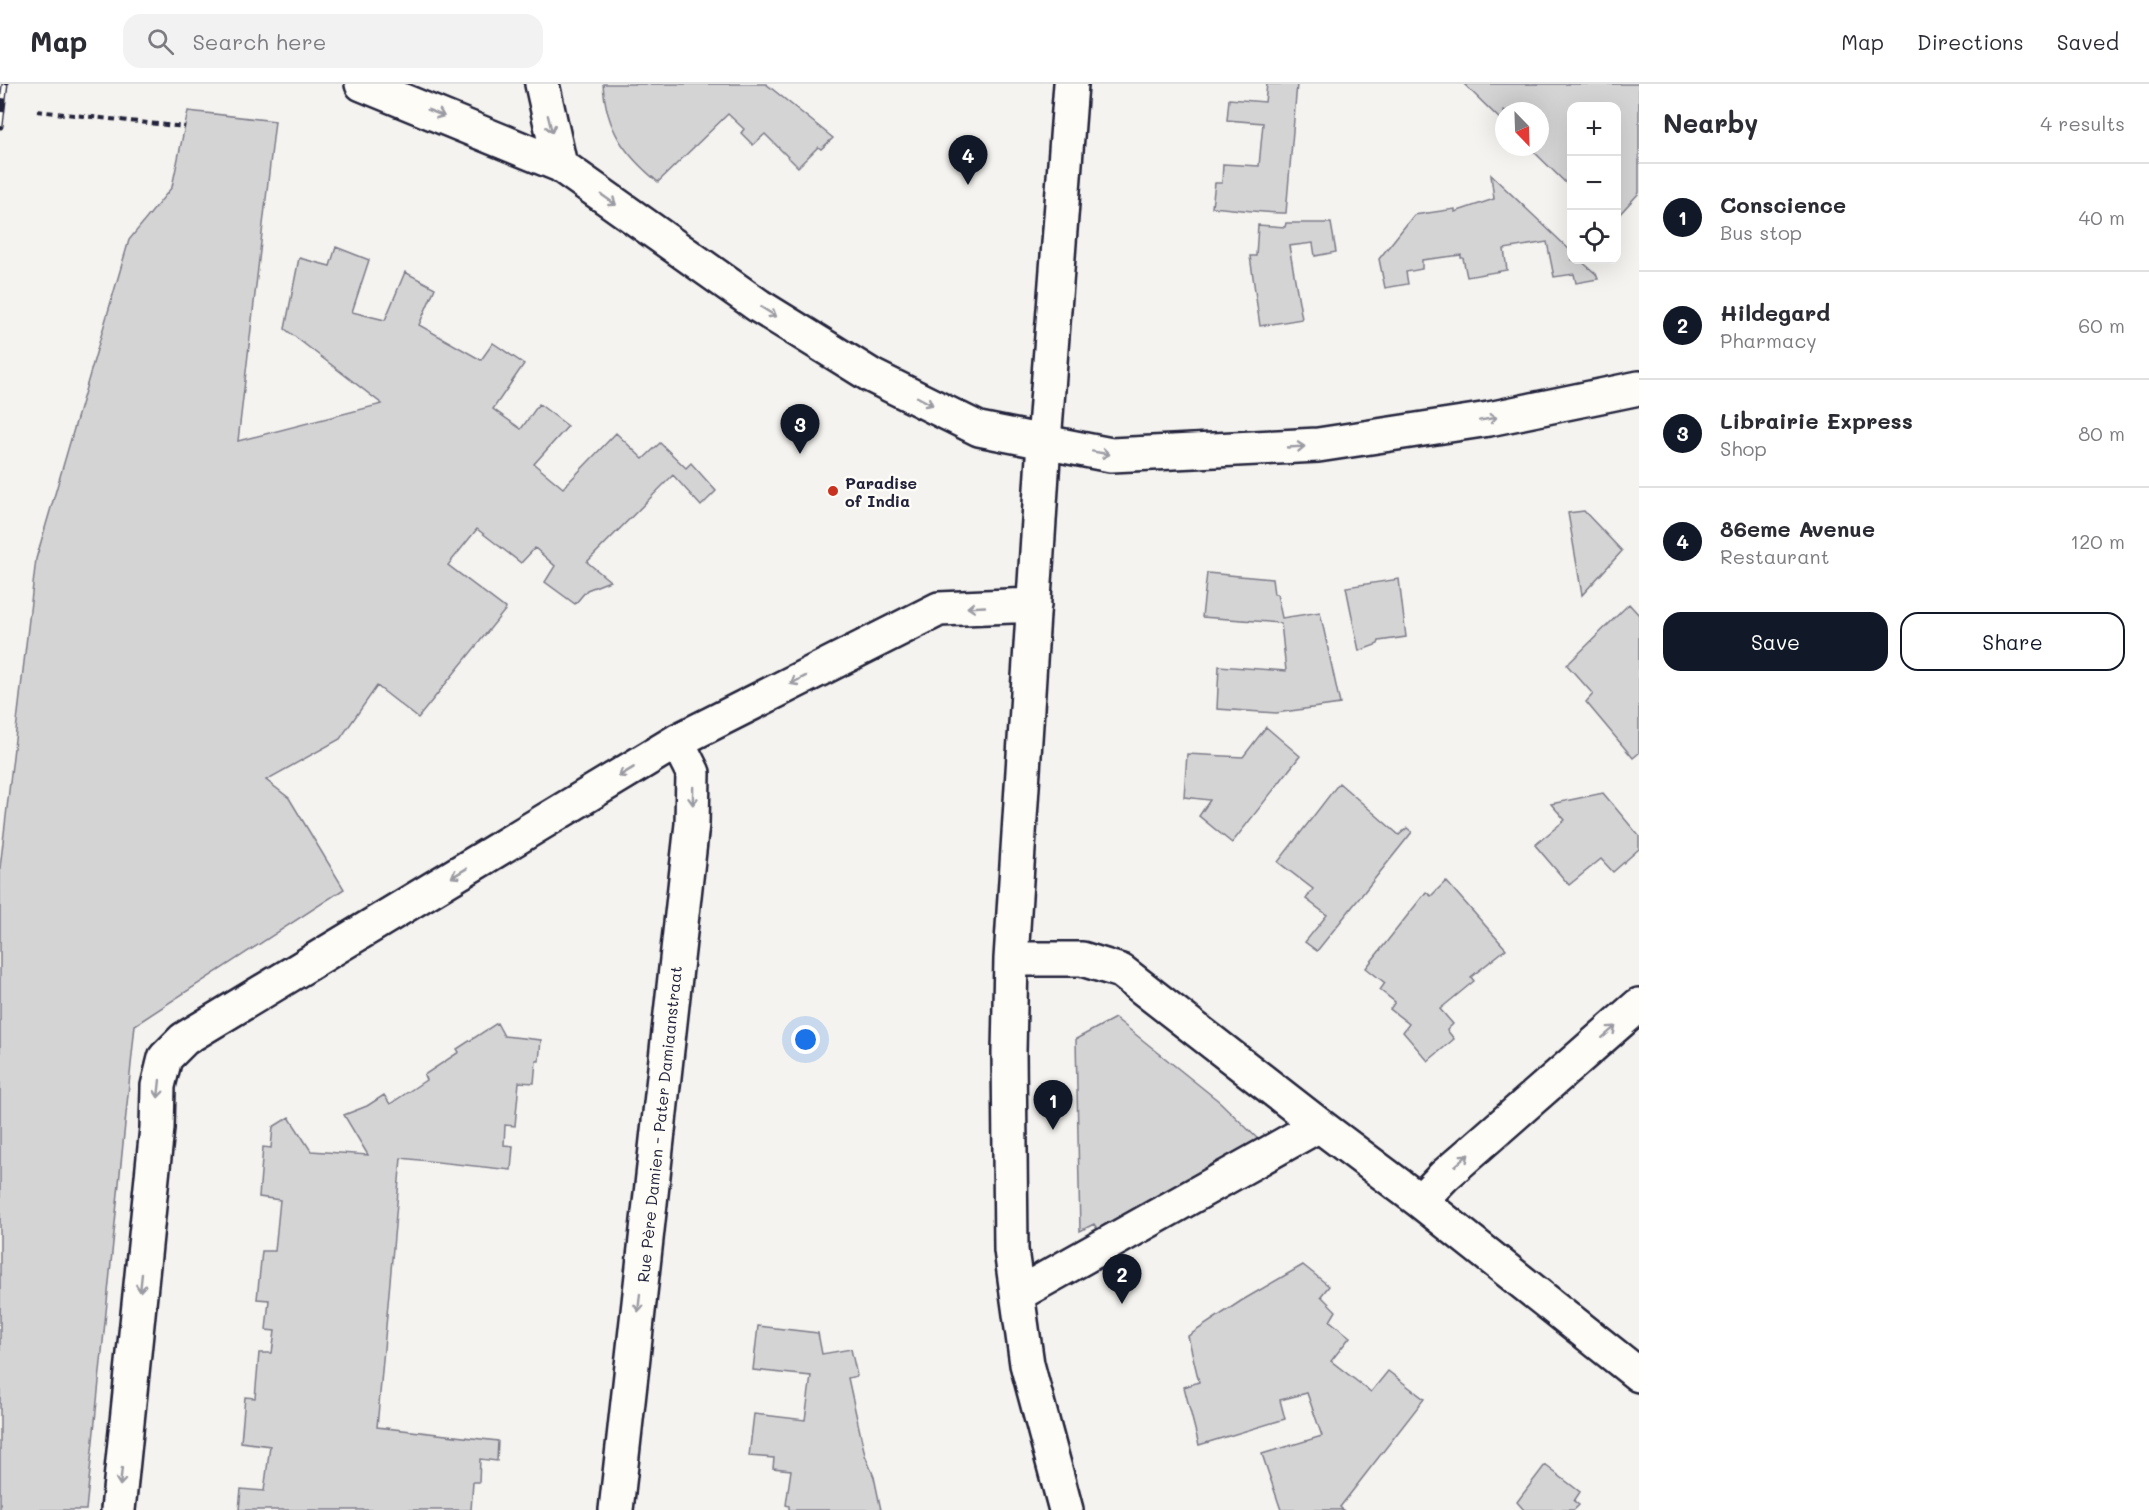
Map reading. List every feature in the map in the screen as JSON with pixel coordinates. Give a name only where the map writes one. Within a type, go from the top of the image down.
[{"type":"street","points":[[362,84],[560,165],[759,306],[872,376],[979,429],[1110,455],[1318,446],[1490,419],[1639,388]]},
{"type":"street","points":[[542,84],[560,165]]},
{"type":"street","points":[[1066,1510],[1027,1365],[1011,1250],[1008,1052],[1011,959],[1044,442],[1071,84]]},
{"type":"street","points":[[118,1510],[157,1128],[158,1086],[165,1058],[184,1039],[677,741],[939,609],[1034,604]]},
{"type":"street","name":"Rue Père Damien - Pater Damiaanstraat","points":[[616,1510],[692,824],[693,773],[677,741]]},
{"type":"street","points":[[1011,959],[1082,959],[1121,971],[1420,1201],[1639,1375]]},
{"type":"street","points":[[1420,1201],[1444,1176],[1639,1005]]},
{"type":"street","points":[[1018,1294],[1319,1125]]},
{"type":"path","points":[[37,111],[185,127]]},
{"type":"shaded area","points":[[603,84],[766,84],[833,138],[821,149],[818,147],[798,167],[765,134],[753,145],[741,133],[744,129],[728,114],[658,182],[635,161],[619,139],[608,114]]},
{"type":"shaded area","points":[[1267,84],[1297,84],[1286,213],[1212,207],[1215,183],[1222,183],[1223,164],[1259,166],[1263,123],[1227,120],[1229,99],[1265,102]]},
{"type":"shaded area","points":[[1464,84],[1639,84],[1639,193],[1621,213],[1621,102],[1567,102],[1567,184],[1538,156],[1549,156],[1549,102],[1495,102],[1495,114]]},
{"type":"shaded area","points":[[188,111],[275,121],[238,441],[382,404],[285,329],[299,258],[330,266],[336,247],[369,260],[352,312],[385,320],[405,272],[435,288],[419,325],[481,360],[493,343],[524,364],[493,409],[521,429],[539,404],[568,426],[534,464],[563,488],[616,433],[643,459],[660,443],[686,468],[691,463],[716,491],[701,506],[673,475],[587,562],[610,581],[587,590],[575,604],[545,582],[555,566],[535,548],[521,563],[477,529],[448,565],[506,609],[418,718],[377,686],[340,739],[266,780],[289,798],[344,889],[135,1025],[86,1510],[0,1510],[0,868],[36,559],[129,240],[172,187]]},
{"type":"shaded area","points":[[1491,175],[1567,247],[1567,264],[1585,264],[1596,274],[1598,279],[1576,283],[1574,274],[1554,277],[1547,242],[1504,249],[1507,270],[1467,277],[1461,255],[1422,260],[1422,269],[1406,272],[1408,284],[1385,288],[1379,259],[1414,215],[1455,209],[1455,212],[1494,199]]},
{"type":"shaded area","points":[[1286,223],[1331,223],[1336,252],[1315,256],[1313,243],[1289,246],[1302,319],[1260,326],[1250,256],[1256,256],[1258,225],[1285,227]]},
{"type":"shaded area","points":[[1584,511],[1622,551],[1582,595],[1568,513]]},
{"type":"shaded area","points":[[1207,573],[1272,579],[1282,618],[1320,612],[1340,704],[1276,713],[1217,709],[1219,666],[1286,671],[1281,623],[1202,617]]},
{"type":"shaded area","points":[[1399,579],[1406,637],[1379,641],[1378,644],[1359,651],[1346,587]]},
{"type":"shaded area","points":[[1629,604],[1639,615],[1639,753],[1633,758],[1586,702],[1593,694],[1567,665]]},
{"type":"shaded area","points":[[1266,727],[1300,756],[1232,843],[1199,816],[1210,800],[1184,797],[1187,754],[1243,757]]},
{"type":"shaded area","points":[[1339,783],[1399,835],[1407,828],[1412,832],[1317,951],[1305,942],[1327,915],[1306,899],[1313,889],[1278,862]]},
{"type":"shaded area","points":[[1603,793],[1639,836],[1639,849],[1613,872],[1601,859],[1569,885],[1535,845],[1565,820],[1551,804]]},
{"type":"shaded area","points":[[1446,881],[1506,949],[1471,977],[1474,981],[1440,1009],[1453,1024],[1447,1030],[1454,1039],[1428,1061],[1403,1032],[1409,1024],[1390,1009],[1395,1002],[1380,990],[1385,983],[1366,968],[1426,892],[1431,896]]},
{"type":"shaded area","points":[[1115,1018],[1220,1102],[1262,1143],[1099,1232],[1094,1224],[1080,1231],[1076,1039]]},
{"type":"shaded area","points":[[497,1023],[504,1036],[541,1040],[534,1083],[519,1082],[515,1126],[505,1125],[504,1145],[513,1146],[511,1170],[401,1158],[377,1427],[498,1441],[497,1461],[480,1459],[479,1482],[473,1482],[471,1510],[239,1510],[241,1489],[264,1491],[270,1446],[241,1442],[245,1397],[255,1398],[259,1353],[272,1353],[275,1331],[266,1330],[269,1300],[257,1299],[262,1251],[275,1251],[280,1200],[259,1197],[263,1147],[271,1148],[273,1127],[289,1117],[311,1151],[368,1155],[344,1115],[367,1106],[384,1095],[390,1104],[426,1080],[424,1075],[459,1052],[457,1049]]},
{"type":"shaded area","points":[[1303,1265],[1329,1286],[1321,1296],[1336,1311],[1330,1321],[1350,1337],[1331,1361],[1371,1392],[1388,1371],[1424,1399],[1340,1507],[1343,1510],[1281,1510],[1262,1454],[1322,1436],[1307,1393],[1280,1400],[1285,1419],[1199,1445],[1184,1387],[1199,1382],[1188,1336],[1241,1301]]},
{"type":"shaded area","points":[[758,1326],[818,1333],[822,1354],[851,1349],[857,1376],[848,1378],[865,1455],[874,1477],[881,1510],[789,1510],[789,1506],[786,1505],[791,1470],[773,1468],[774,1458],[749,1456],[754,1414],[805,1420],[811,1376],[753,1370]]},
{"type":"shaded area","points":[[1545,1465],[1580,1492],[1574,1501],[1579,1505],[1574,1510],[1524,1510],[1517,1502]]},
{"type":"railway","points":[[0,126],[5,84]]},
{"type":"place","name":"86eme Avenue","points":[[968,185]]},
{"type":"place","name":"Librairie Express","points":[[800,454]]},
{"type":"place","name":"Paradise of India","points":[[833,491]]},
{"type":"place","name":"Conscience","points":[[1053,1130]]},
{"type":"place","name":"Hildegard","points":[[1122,1304]]}]
